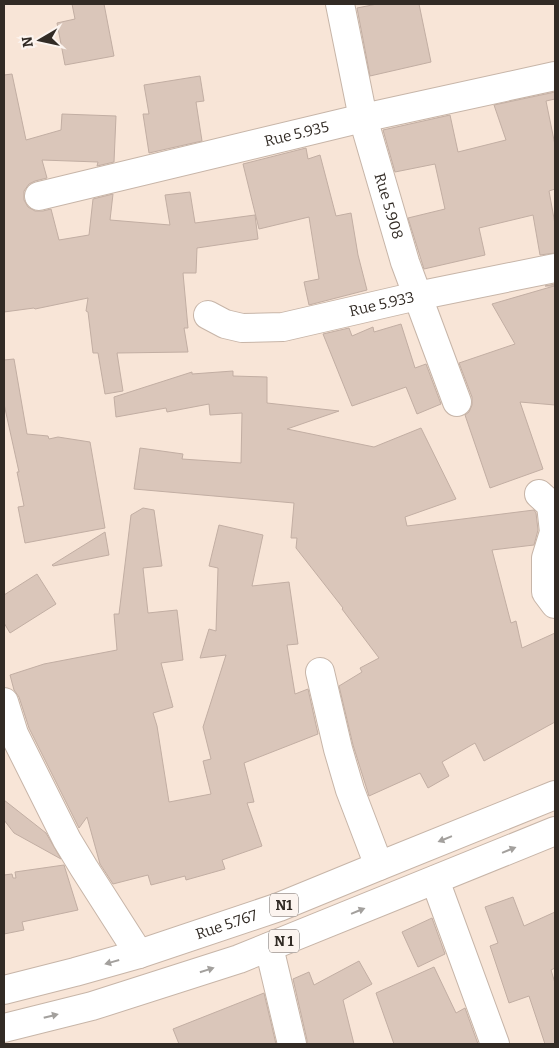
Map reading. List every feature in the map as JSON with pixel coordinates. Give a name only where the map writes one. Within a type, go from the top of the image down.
[{"type":"main road","name":"Rue 5.908","points":[[340,4],[363,118],[405,262],[457,402]]},
{"type":"main road","name":"Rue 5.935","points":[[39,196],[363,118],[555,76]]},
{"type":"main road","name":"Rue 5.933","points":[[208,315],[226,324],[242,328],[283,327],[417,296],[555,268]]},
{"type":"main road","points":[[539,494],[551,505],[554,532],[546,558],[546,592],[555,604]]},
{"type":"main road","points":[[320,672],[338,749],[350,790],[379,866]]},
{"type":"main road","points":[[4,702],[14,734],[67,840],[139,954]]},
{"type":"main road","name":"Rue 5.767","points":[[4,990],[139,954],[279,907],[555,795]]},
{"type":"main road","name":"N 1","points":[[4,1028],[100,1003],[239,960],[555,831]]},
{"type":"main road","points":[[435,880],[495,1044]]},
{"type":"main road","points":[[268,947],[292,1044]]},
{"type":"building","points":[[72,4],[104,4],[114,56],[65,65],[57,23],[75,19]]},
{"type":"building","points":[[377,4],[419,4],[431,62],[370,76],[357,8]]},
{"type":"building","points":[[12,74],[26,140],[61,130],[62,114],[116,116],[114,162],[97,166],[98,162],[42,160],[47,178],[29,184],[24,191],[24,200],[28,207],[35,211],[51,209],[59,240],[89,235],[93,199],[113,194],[110,220],[170,225],[165,195],[190,192],[195,223],[255,215],[258,239],[197,248],[196,273],[183,273],[188,328],[184,328],[188,352],[117,353],[123,391],[105,394],[98,353],[93,353],[88,312],[86,311],[88,298],[35,309],[4,312],[4,75]]},
{"type":"building","points":[[200,76],[204,101],[196,102],[202,141],[149,153],[143,114],[149,114],[144,85]]},
{"type":"building","points":[[555,92],[555,99],[546,101],[555,145],[555,189],[549,191],[555,224],[555,253],[540,255],[533,215],[479,228],[485,255],[424,269],[408,218],[445,209],[435,164],[395,172],[383,130],[450,115],[458,152],[506,140],[494,105]]},
{"type":"building","points":[[306,148],[308,159],[320,155],[336,216],[351,213],[358,255],[367,290],[309,305],[304,282],[319,279],[309,217],[259,229],[243,164]]},
{"type":"building","points":[[555,284],[555,405],[520,402],[543,469],[490,488],[465,415],[469,412],[472,405],[472,397],[459,363],[515,344],[492,304],[554,286],[545,286]]},
{"type":"building","points":[[401,324],[415,368],[426,364],[441,404],[417,414],[406,387],[352,406],[323,334],[349,328],[352,336],[373,327],[374,332]]},
{"type":"building","points":[[14,359],[27,434],[48,436],[49,439],[58,437],[90,442],[105,528],[25,543],[18,507],[24,506],[17,472],[19,472],[4,404],[4,360]]},
{"type":"building","points":[[233,371],[233,376],[267,377],[267,403],[339,411],[287,429],[374,447],[421,428],[456,499],[405,517],[407,526],[534,510],[538,530],[534,545],[492,550],[511,623],[516,621],[522,648],[555,633],[555,722],[484,761],[475,743],[442,762],[449,776],[428,788],[420,773],[369,796],[353,745],[339,686],[362,672],[360,668],[379,658],[296,548],[297,538],[291,538],[294,503],[134,489],[140,448],[183,454],[182,459],[241,463],[242,413],[210,415],[209,404],[167,412],[166,408],[116,417],[114,397],[192,372],[192,374]]},
{"type":"building","points":[[143,508],[154,510],[162,566],[143,568],[148,613],[177,610],[183,660],[161,663],[173,707],[153,713],[157,726],[169,802],[211,794],[203,761],[211,759],[203,727],[226,655],[200,658],[209,629],[216,631],[218,568],[209,566],[219,525],[263,535],[252,586],[289,582],[298,644],[287,645],[295,694],[308,689],[318,734],[244,763],[254,802],[247,803],[262,846],[222,860],[225,869],[186,880],[185,876],[151,885],[148,875],[113,884],[100,864],[87,817],[79,828],[29,728],[10,675],[44,664],[117,650],[114,614],[119,614],[131,515]]},
{"type":"building","points":[[105,532],[109,555],[52,565]]},
{"type":"building","points":[[37,574],[56,604],[10,633],[4,623],[4,595]]},
{"type":"building","points":[[4,800],[46,833],[61,859],[14,833],[4,820]]},
{"type":"building","points":[[64,865],[78,910],[22,922],[24,930],[4,934],[4,875],[12,874],[13,878],[16,878],[15,872]]},
{"type":"building","points":[[513,897],[524,926],[555,912],[555,968],[551,970],[555,983],[555,1044],[545,1044],[529,996],[509,1003],[490,946],[498,943],[485,907]]},
{"type":"building","points":[[432,918],[445,954],[418,967],[402,932]]},
{"type":"building","points":[[359,961],[372,984],[343,1000],[354,1044],[307,1044],[293,979],[309,972],[314,985]]},
{"type":"building","points":[[434,967],[456,1013],[465,1008],[478,1044],[394,1044],[376,993]]},
{"type":"building","points":[[264,993],[276,1044],[179,1044],[173,1029]]}]
